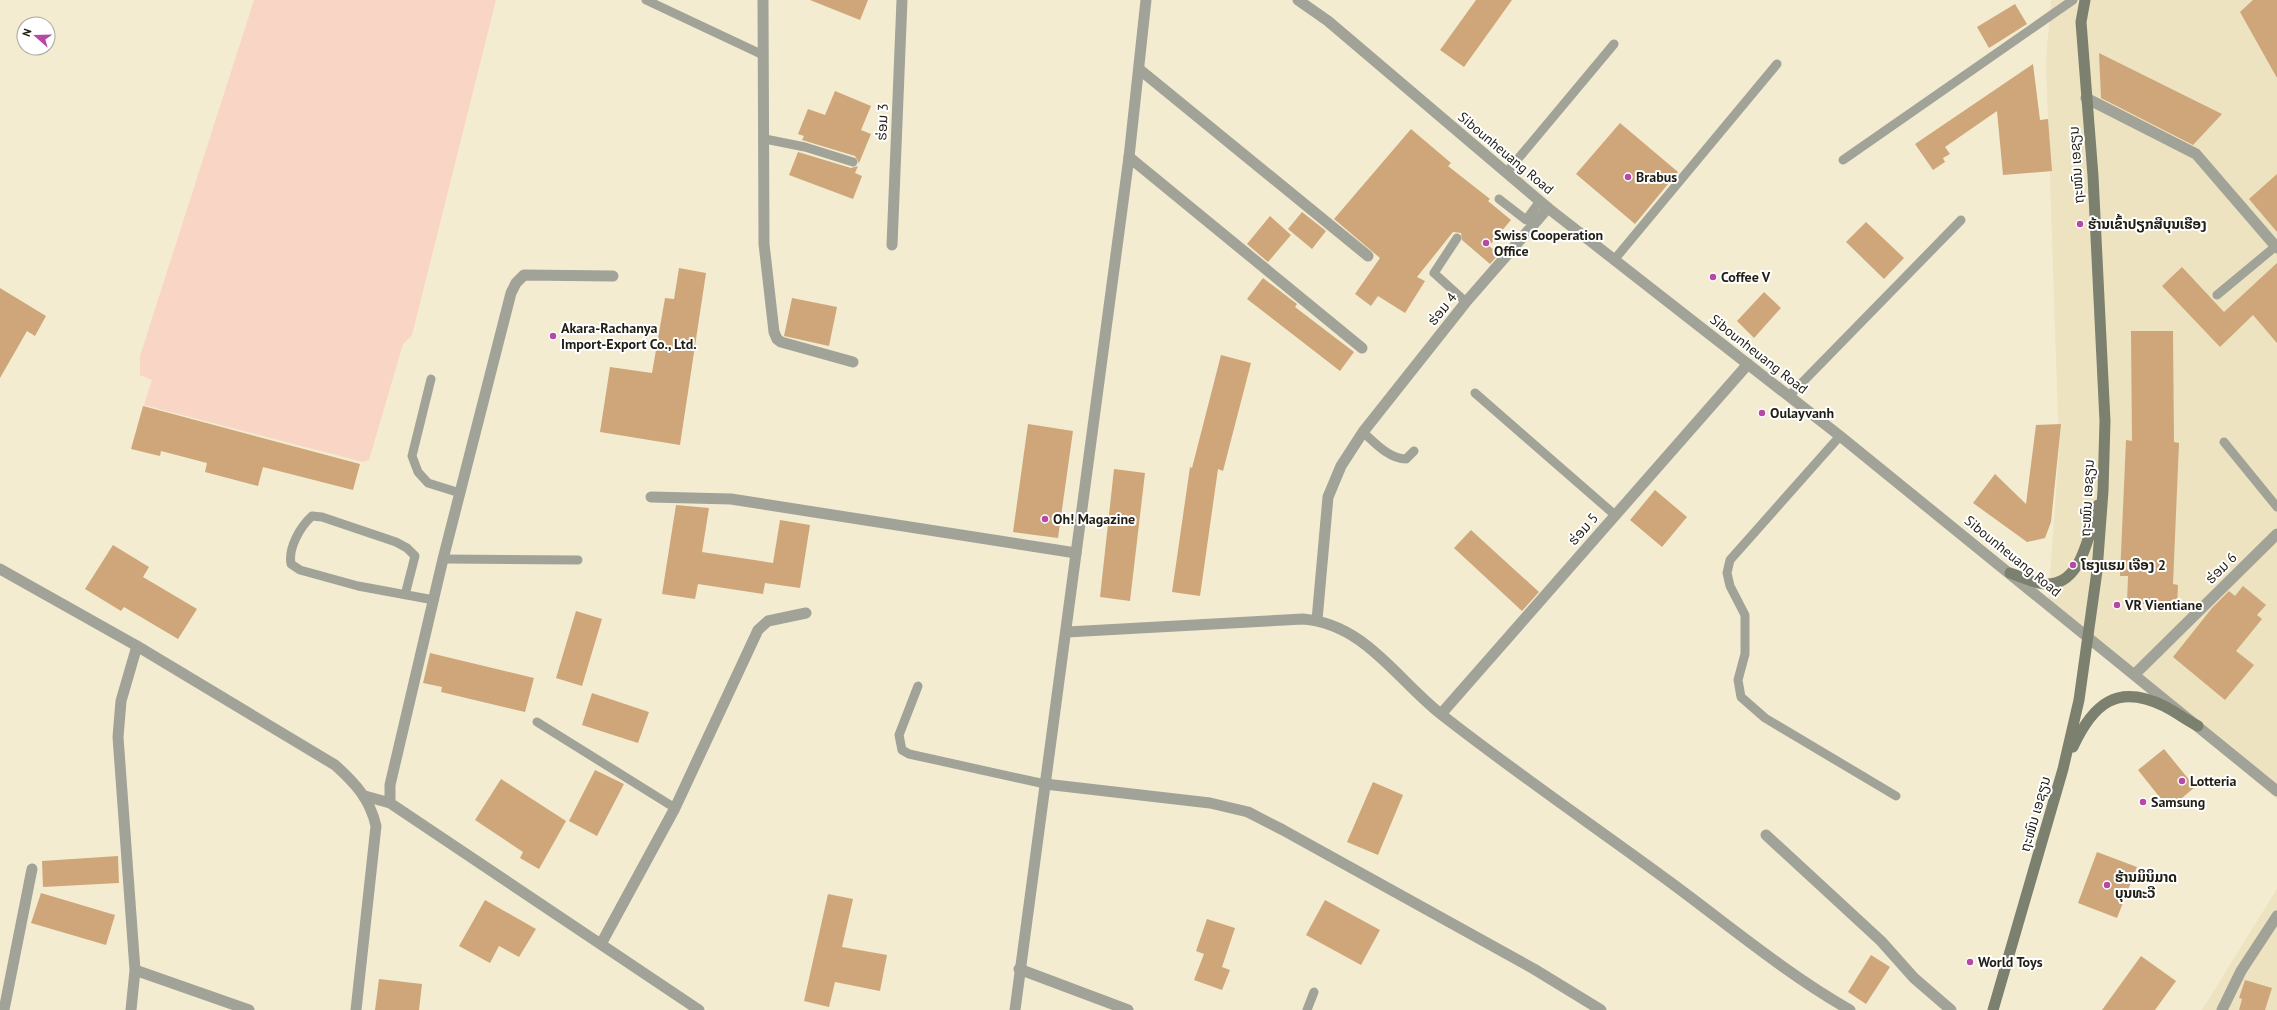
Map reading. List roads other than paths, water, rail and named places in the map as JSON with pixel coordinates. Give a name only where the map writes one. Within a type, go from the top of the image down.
[{"type":"main road","name":"ຖະໜົນ ເອຊຽນ","points":[[1992,1010],[2063,769],[2079,700],[2097,571],[2104,491],[2105,421],[2093,176],[2081,22],[2085,0]]},
{"type":"main road","points":[[2010,573],[2039,583],[2054,584],[2066,580],[2076,568],[2084,551],[2104,491]]},
{"type":"main road","points":[[2063,769],[2080,732],[2093,713],[2108,701],[2126,695],[2144,698],[2165,706],[2198,726]]},
{"type":"street","points":[[763,0],[762,55],[765,139],[764,244],[774,332],[777,339],[781,342],[853,362]]},
{"type":"street","name":"ຮ່ອມ 3","points":[[892,245],[902,0]]},
{"type":"street","points":[[1015,1010],[1019,970],[1066,632],[1129,157],[1146,0]]},
{"type":"street","name":"Sibounheuang Road","points":[[1298,0],[1328,21],[1544,204],[1840,436],[2135,674],[2277,791]]},
{"type":"street","points":[[1139,69],[1368,256]]},
{"type":"street","points":[[2086,98],[2196,154],[2276,247]]},
{"type":"street","points":[[1129,157],[1362,348]]},
{"type":"street","name":"ຮ່ອມ 4","points":[[1317,620],[1328,497],[1341,466],[1363,432],[1544,204]]},
{"type":"street","points":[[390,803],[390,785],[443,559],[511,293],[516,283],[524,275],[613,276]]},
{"type":"street","name":"ຮ່ອມ 5","points":[[1441,714],[1748,364]]},
{"type":"street","points":[[651,497],[731,499],[1076,553]]},
{"type":"street","name":"ຮ່ອມ 6","points":[[2135,674],[2274,542]]},
{"type":"street","points":[[0,569],[137,646],[335,765],[365,796],[372,810],[376,826],[356,1010]]},
{"type":"street","points":[[600,944],[676,808],[758,630],[768,621],[806,613]]},
{"type":"street","points":[[1066,632],[1303,619],[1317,620],[1338,626],[1356,636],[1441,714],[1762,950],[1850,1010]]},
{"type":"street","points":[[131,1010],[135,970],[118,737],[121,701],[137,646]]},
{"type":"street","points":[[1045,784],[1210,803],[1248,812],[1528,965],[1601,1010]]},
{"type":"street","points":[[365,796],[390,803],[699,1010]]},
{"type":"street","points":[[1766,835],[1881,941],[1914,978],[1951,1010]]},
{"type":"street","points":[[4,1010],[32,869]]},
{"type":"street","points":[[2222,1010],[2241,971],[2277,916]]},
{"type":"street","points":[[135,970],[249,1010]]},
{"type":"street","points":[[1019,970],[1128,1010]]},
{"type":"lane","points":[[646,0],[762,55]]},
{"type":"lane","points":[[1843,160],[2072,0]]},
{"type":"lane","points":[[1507,172],[1614,44]]},
{"type":"lane","points":[[1614,260],[1777,64]]},
{"type":"lane","points":[[765,139],[805,147],[853,162]]},
{"type":"lane","points":[[1499,199],[1526,220],[1544,204]]},
{"type":"lane","points":[[1789,396],[1961,220]]},
{"type":"lane","points":[[1457,238],[1434,273],[1466,302]]},
{"type":"lane","points":[[2217,295],[2276,247]]},
{"type":"lane","points":[[431,379],[412,456],[418,472],[428,483],[460,493]]},
{"type":"lane","points":[[1475,393],[1615,515]]},
{"type":"lane","points":[[1363,432],[1380,447],[1399,459],[1406,459],[1414,451]]},
{"type":"lane","points":[[1840,436],[1730,560],[1727,573],[1730,586],[1745,615],[1745,654],[1738,680],[1741,697],[1765,718],[1896,796]]},
{"type":"lane","points":[[2224,442],[2277,507]]},
{"type":"lane","points":[[405,595],[415,556],[407,548],[396,542],[322,517],[312,516],[303,524],[289,554],[291,564],[300,570],[358,586],[405,595],[434,600]]},
{"type":"lane","points":[[443,559],[578,560]]},
{"type":"lane","points":[[918,686],[899,736],[902,750],[909,754],[1045,784]]},
{"type":"lane","points":[[537,722],[676,808]]},
{"type":"lane","points":[[1307,1010],[1314,992]]},
{"type":"place","name":"Brabus","points":[[1628,177]]},
{"type":"place","name":"ຮ້ານເຂົ້າປຽກສີບຸນເຮືອງ","points":[[2080,224]]},
{"type":"place","name":"Swiss Cooperation Office","points":[[1486,243]]},
{"type":"place","name":"Coffee V","points":[[1713,277]]},
{"type":"place","name":"Akara-Rachanya Import-Export Co., Ltd.","points":[[553,336]]},
{"type":"place","name":"Oulayvanh","points":[[1762,413]]},
{"type":"place","name":"Oh! Magazine","points":[[1045,519]]},
{"type":"place","name":"ໂຮງແຮມ ເຈືອງ 2","points":[[2073,565]]},
{"type":"place","name":"VR Vientiane","points":[[2117,605]]},
{"type":"place","name":"Lotteria","points":[[2182,781]]},
{"type":"place","name":"Samsung","points":[[2143,802]]},
{"type":"place","name":"ຮ້ານມິນິມາດ ບຸນທະວີ","points":[[2107,885]]},
{"type":"place","name":"World Toys","points":[[1970,962]]}]
